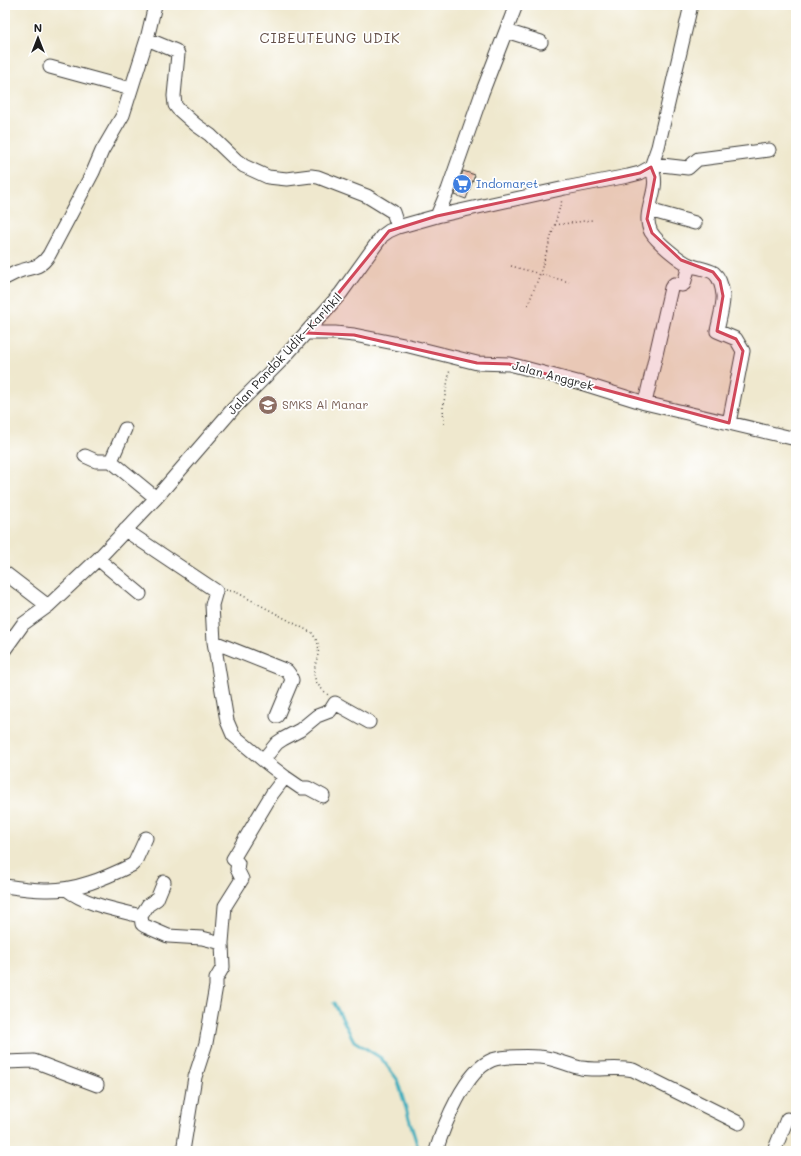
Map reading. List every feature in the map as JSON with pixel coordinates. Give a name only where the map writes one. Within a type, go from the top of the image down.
[{"type":"street","points":[[5,278],[17,272],[37,267],[45,261],[122,115],[147,39],[155,5]]},
{"type":"street","points":[[437,216],[516,5]]},
{"type":"street","points":[[691,5],[658,147],[652,166],[655,177],[654,190],[647,219],[648,226],[652,233],[678,258],[689,265],[713,272],[720,280],[723,296],[717,331],[736,339],[743,351],[729,423]]},
{"type":"street","points":[[506,31],[541,42]]},
{"type":"street","points":[[147,39],[176,51],[178,54],[174,96],[175,105],[240,163],[255,172],[268,177],[287,179],[311,176],[318,177],[350,189],[367,196],[393,212],[398,227]]},
{"type":"street","points":[[50,67],[131,89]]},
{"type":"street","points":[[652,166],[688,168],[700,159],[769,150]]},
{"type":"street","name":"Jalan Pondok Udik–Karihkil","points":[[5,649],[24,624],[48,606],[98,559],[156,498],[234,409],[281,361],[341,293],[382,236],[398,227],[437,216],[628,176],[640,173],[652,166]]},
{"type":"street","points":[[649,210],[695,223]]},
{"type":"street","points":[[645,403],[671,288],[674,284],[682,286],[684,284],[689,265]]},
{"type":"street","name":"Jalan Anggrek","points":[[306,333],[335,333],[354,335],[409,346],[477,363],[509,364],[581,383],[645,403],[796,439]]},
{"type":"street","points":[[111,462],[125,429]]},
{"type":"street","points":[[85,456],[96,460],[111,462],[156,498]]},
{"type":"street","points":[[125,530],[216,591],[212,605],[214,642],[227,721],[233,735],[262,760],[301,788],[308,788],[322,796]]},
{"type":"street","points":[[98,559],[140,594]]},
{"type":"street","points":[[5,573],[48,606]]},
{"type":"street","points":[[214,642],[287,671],[292,680],[277,716]]},
{"type":"street","points":[[262,760],[283,739],[300,730],[317,716],[330,711],[335,704],[369,722]]},
{"type":"street","points":[[183,1151],[195,1077],[206,1043],[216,979],[223,967],[222,944],[225,906],[242,879],[237,869],[238,864],[233,859],[272,794],[285,777]]},
{"type":"street","points":[[5,886],[46,890],[66,889],[87,884],[132,865],[135,862],[146,838]]},
{"type":"street","points":[[164,882],[157,900],[148,905],[141,916],[142,924],[168,936],[202,938],[222,944]]},
{"type":"street","points":[[66,889],[75,896],[141,916]]},
{"type":"street","points":[[436,1151],[452,1109],[471,1077],[486,1063],[493,1059],[503,1058],[541,1057],[583,1068],[594,1069],[618,1067],[633,1070],[739,1123]]},
{"type":"street","points":[[5,1062],[34,1061],[97,1085]]},
{"type":"street","points":[[774,1151],[787,1119]]},
{"type":"path","points":[[528,305],[540,274],[565,188]]},
{"type":"path","points":[[555,224],[592,220]]},
{"type":"path","points":[[511,266],[569,282]]},
{"type":"path","points":[[444,424],[443,407],[453,357]]},
{"type":"path","points":[[216,591],[222,590],[236,592],[312,633],[318,643],[319,653],[314,676],[316,682],[335,704]]},
{"type":"highlighted area","points":[[651,167],[655,177],[647,219],[652,233],[681,260],[713,272],[720,281],[723,296],[717,331],[736,339],[743,351],[729,423],[509,364],[477,363],[354,335],[306,333],[389,231],[437,216],[640,173]]},
{"type":"building","name":"Indomaret","points":[[463,171],[475,175],[466,199],[455,195]]},
{"type":"waterway","points":[[334,1003],[354,1041],[381,1058],[397,1079],[419,1151]]},
{"type":"place","name":"Indomaret","points":[[462,184]]},
{"type":"place","name":"SMKS Al Manar","points":[[268,405]]},
{"type":"district","name":"CIBEUTEUNG UDIK","points":[[330,38]]}]
